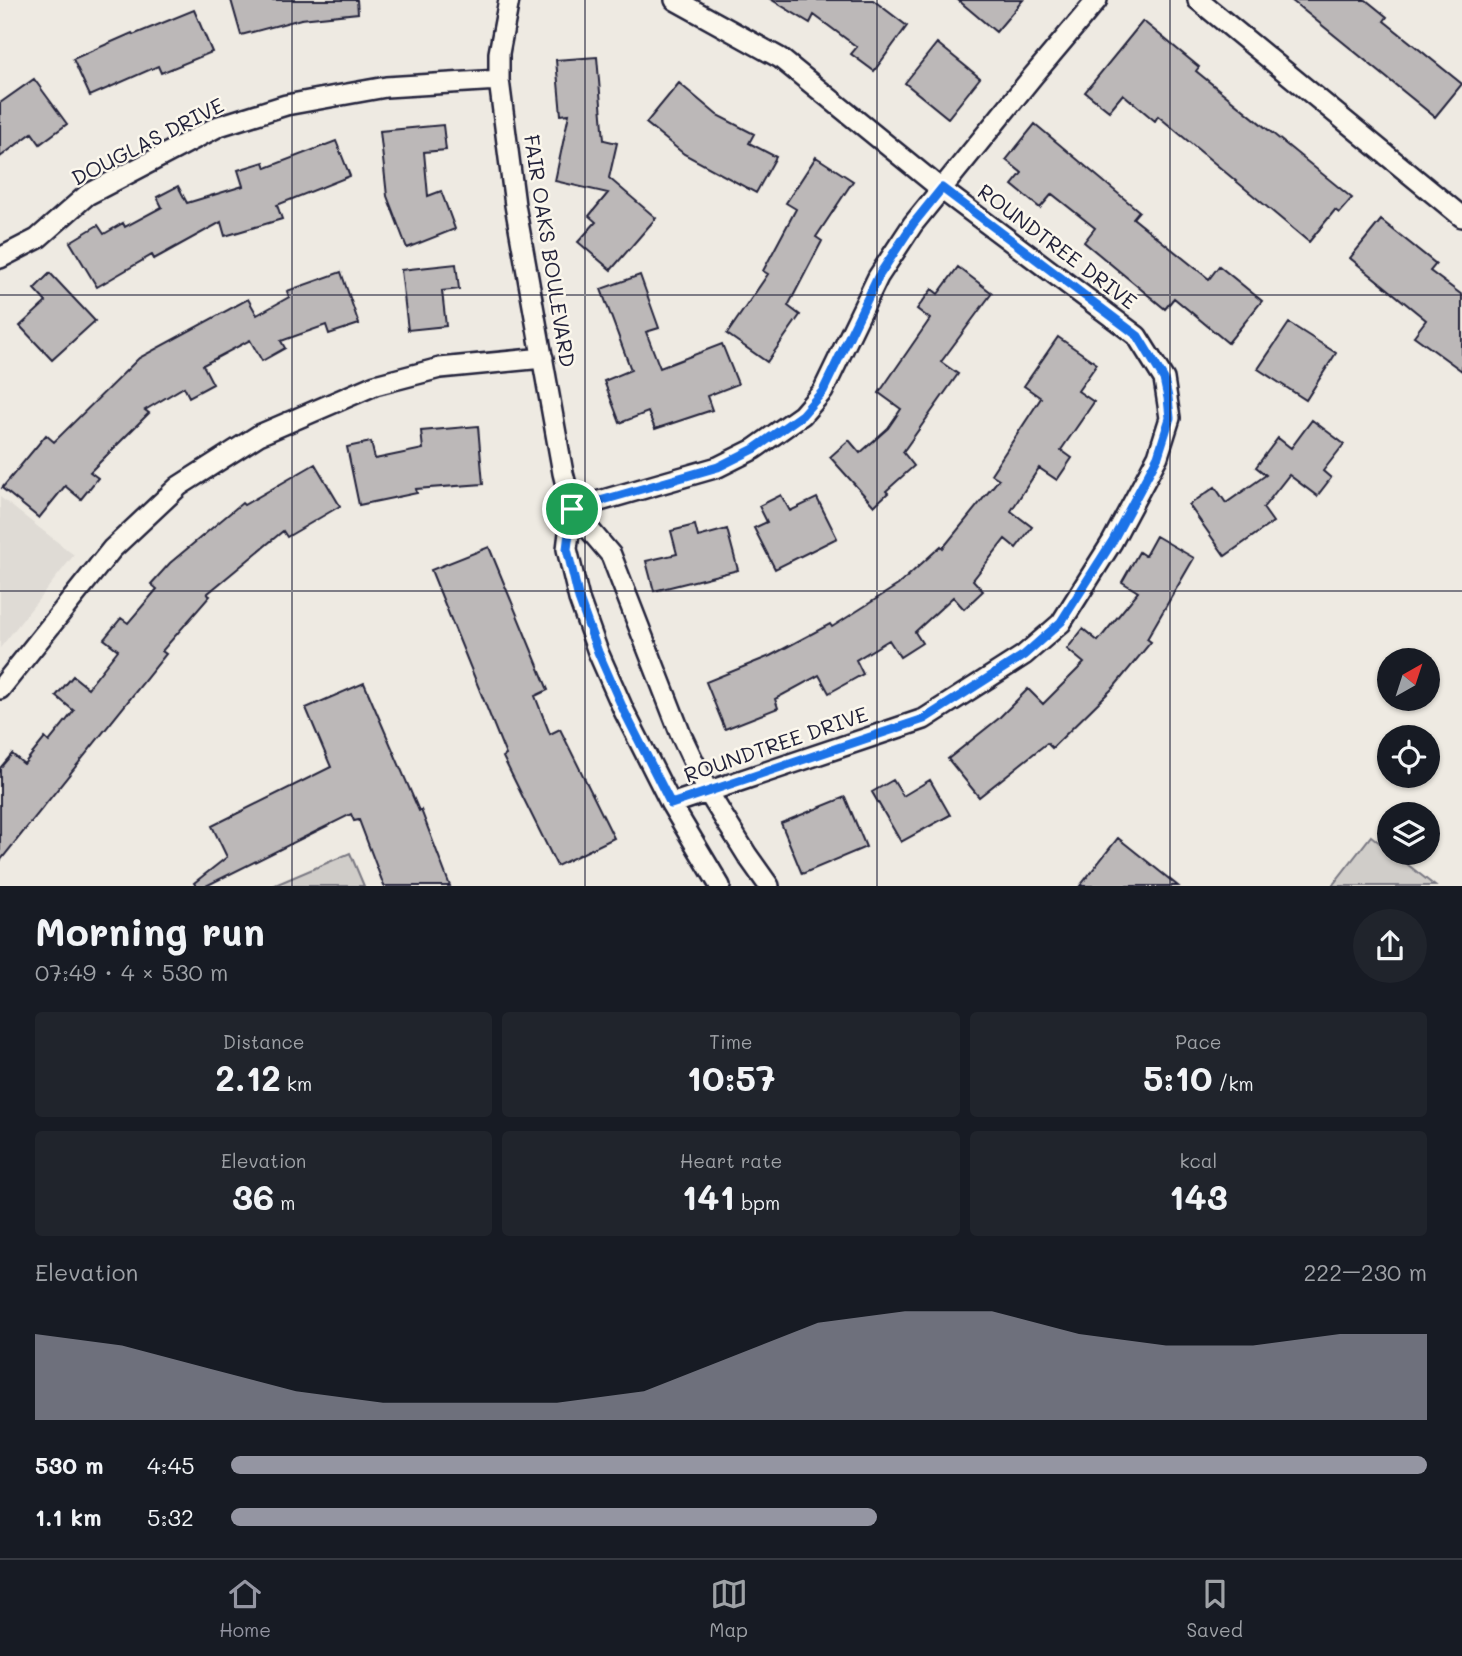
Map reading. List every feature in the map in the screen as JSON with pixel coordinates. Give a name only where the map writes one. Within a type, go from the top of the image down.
[{"type":"street","name":"FAIR OAKS BOULEVARD","points":[[509,0],[499,53],[499,80],[515,205],[563,473],[572,509],[567,549],[579,599],[598,652],[624,711],[671,804],[720,886]]},
{"type":"street","name":"ROUNDTREE DRIVE","points":[[671,804],[924,719],[1024,655],[1061,622],[1112,542],[1158,456],[1170,418],[1164,379],[1138,336],[942,188],[780,58],[676,0]]},
{"type":"street","points":[[572,509],[718,467],[754,449],[802,415],[823,391],[878,277],[913,224],[1097,0]]},
{"type":"street","points":[[1198,0],[1462,217]]},
{"type":"street","name":"DOUGLAS DRIVE","points":[[0,258],[37,239],[87,195],[219,126],[286,105],[386,87],[499,80]]},
{"type":"street","points":[[0,689],[112,549],[179,486],[259,435],[375,385],[440,368],[543,358]]},
{"type":"street","name":"FAIR OAKS BOULEVARD","points":[[572,509],[611,555],[681,735],[708,792],[769,886]]},
{"type":"shaded area","points":[[0,497],[74,555],[0,648]]},
{"type":"shaded area","points":[[1371,836],[1377,841],[1377,865],[1408,865],[1435,886],[1332,886]]},
{"type":"shaded area","points":[[350,853],[364,886],[273,886]]},
{"type":"building","points":[[231,0],[357,0],[358,13],[301,19],[241,35]]},
{"type":"building","points":[[772,0],[873,0],[907,26],[874,71],[851,54],[857,47],[814,15],[810,23]]},
{"type":"building","points":[[958,0],[1023,0],[996,32]]},
{"type":"building","points":[[1291,0],[1366,0],[1387,17],[1384,21],[1462,84],[1435,117]]},
{"type":"building","points":[[194,10],[212,52],[161,73],[158,66],[90,96],[73,59]]},
{"type":"building","points":[[1143,21],[1199,67],[1196,71],[1352,198],[1339,213],[1335,210],[1309,242],[1158,116],[1155,121],[1123,94],[1109,111],[1085,92]]},
{"type":"building","points":[[937,43],[980,78],[948,118],[905,83]]},
{"type":"building","points":[[597,57],[604,140],[617,143],[609,178],[656,218],[611,270],[578,242],[596,222],[589,216],[608,193],[555,181],[569,114],[561,115],[556,60]]},
{"type":"building","points":[[34,79],[67,124],[40,144],[32,133],[0,157],[0,103]]},
{"type":"building","points":[[679,83],[717,115],[754,134],[749,143],[776,157],[756,193],[684,154],[646,123]]},
{"type":"building","points":[[1035,124],[1139,211],[1133,218],[1209,279],[1219,266],[1262,301],[1228,343],[1174,298],[1165,309],[1084,242],[1095,228],[1052,194],[1040,208],[1012,185],[1022,173],[1006,160]]},
{"type":"building","points":[[443,125],[446,150],[424,152],[428,196],[441,191],[455,229],[407,248],[387,196],[380,131]]},
{"type":"building","points":[[336,141],[350,176],[277,205],[282,219],[225,236],[221,222],[154,259],[152,255],[97,287],[70,242],[98,225],[104,234],[123,223],[125,227],[162,207],[157,197],[178,186],[187,203],[243,186],[238,170],[264,162],[266,168]]},
{"type":"building","points":[[816,157],[853,181],[816,237],[822,241],[788,306],[800,315],[767,362],[727,334],[768,274],[763,271],[796,209],[786,203]]},
{"type":"building","points":[[1381,220],[1436,264],[1430,271],[1462,295],[1462,371],[1414,336],[1426,320],[1350,258]]},
{"type":"building","points":[[456,264],[459,289],[442,291],[446,326],[408,330],[401,270]]},
{"type":"building","points":[[958,267],[992,293],[941,362],[958,374],[903,452],[914,466],[886,491],[888,493],[874,506],[830,457],[849,440],[860,453],[888,428],[901,409],[879,393],[930,319],[917,309],[932,289],[938,294]]},
{"type":"building","points":[[341,272],[359,324],[329,334],[326,325],[281,341],[285,348],[262,361],[250,340],[203,365],[213,384],[189,397],[184,387],[145,410],[149,413],[90,472],[98,478],[81,499],[65,486],[39,518],[2,488],[46,435],[54,442],[139,358],[248,299],[257,315],[289,297],[287,291]]},
{"type":"building","points":[[50,273],[95,321],[52,360],[20,326],[46,302],[34,289]]},
{"type":"building","points":[[640,275],[659,328],[646,332],[660,368],[722,344],[738,384],[707,396],[712,410],[655,429],[648,412],[620,423],[604,381],[631,370],[601,289]]},
{"type":"building","points":[[1289,323],[1336,353],[1306,400],[1258,369]]},
{"type":"building","points":[[1058,337],[1097,364],[1078,391],[1094,402],[1061,450],[1072,458],[1057,480],[1039,468],[1011,511],[1032,527],[1016,548],[1005,539],[973,580],[983,591],[964,609],[953,597],[915,632],[922,643],[900,657],[889,640],[856,660],[863,674],[829,693],[819,675],[775,699],[778,708],[725,729],[706,682],[770,656],[830,624],[832,627],[898,585],[941,546],[943,548],[999,479],[991,474],[1041,398],[1024,386]]},
{"type":"building","points":[[1312,420],[1344,444],[1323,471],[1331,478],[1317,496],[1289,475],[1263,508],[1273,522],[1225,556],[1189,505],[1215,487],[1226,503],[1266,475],[1256,467],[1278,438],[1291,448]]},
{"type":"building","points":[[478,426],[483,484],[416,489],[417,493],[359,505],[347,447],[371,442],[375,459],[423,449],[421,431]]},
{"type":"building","points":[[315,464],[340,506],[287,537],[283,531],[207,594],[210,596],[162,651],[166,654],[0,861],[0,768],[12,754],[24,764],[45,738],[49,742],[74,711],[56,696],[73,676],[88,688],[118,650],[104,639],[121,618],[128,623],[157,589],[151,584],[170,563],[242,503],[244,505]]},
{"type":"building","points":[[781,495],[790,511],[817,498],[837,538],[775,569],[754,528],[767,522],[759,506]]},
{"type":"building","points":[[695,525],[698,537],[727,529],[738,570],[654,591],[646,561],[677,554],[671,531]]},
{"type":"building","points":[[1156,536],[1194,558],[1147,639],[1151,642],[1114,687],[1052,748],[1047,743],[979,797],[948,759],[998,719],[1028,689],[1043,704],[1084,663],[1067,649],[1083,629],[1098,641],[1138,592],[1122,582],[1139,552],[1145,556]]},
{"type":"building","points":[[489,547],[548,690],[535,696],[550,734],[560,729],[614,838],[557,866],[503,757],[506,755],[431,570]]},
{"type":"building","points":[[364,683],[419,811],[421,810],[450,886],[384,886],[359,820],[354,821],[351,814],[206,886],[196,886],[194,883],[227,857],[212,826],[331,767],[306,708]]},
{"type":"building","points":[[893,780],[903,796],[930,780],[950,815],[901,842],[872,792]]},
{"type":"building","points":[[845,797],[866,847],[802,874],[781,823]]},
{"type":"building","points":[[1118,838],[1178,886],[1080,886]]},
{"type":"route","points":[[942,188],[1138,336],[1164,379],[1168,398],[1170,418],[1158,456],[1112,542],[1061,622],[1024,655],[924,719],[671,804],[624,711],[598,652],[579,599],[567,549],[572,509],[718,467],[754,449],[802,415],[823,391],[878,277],[913,224],[942,188]]}]
